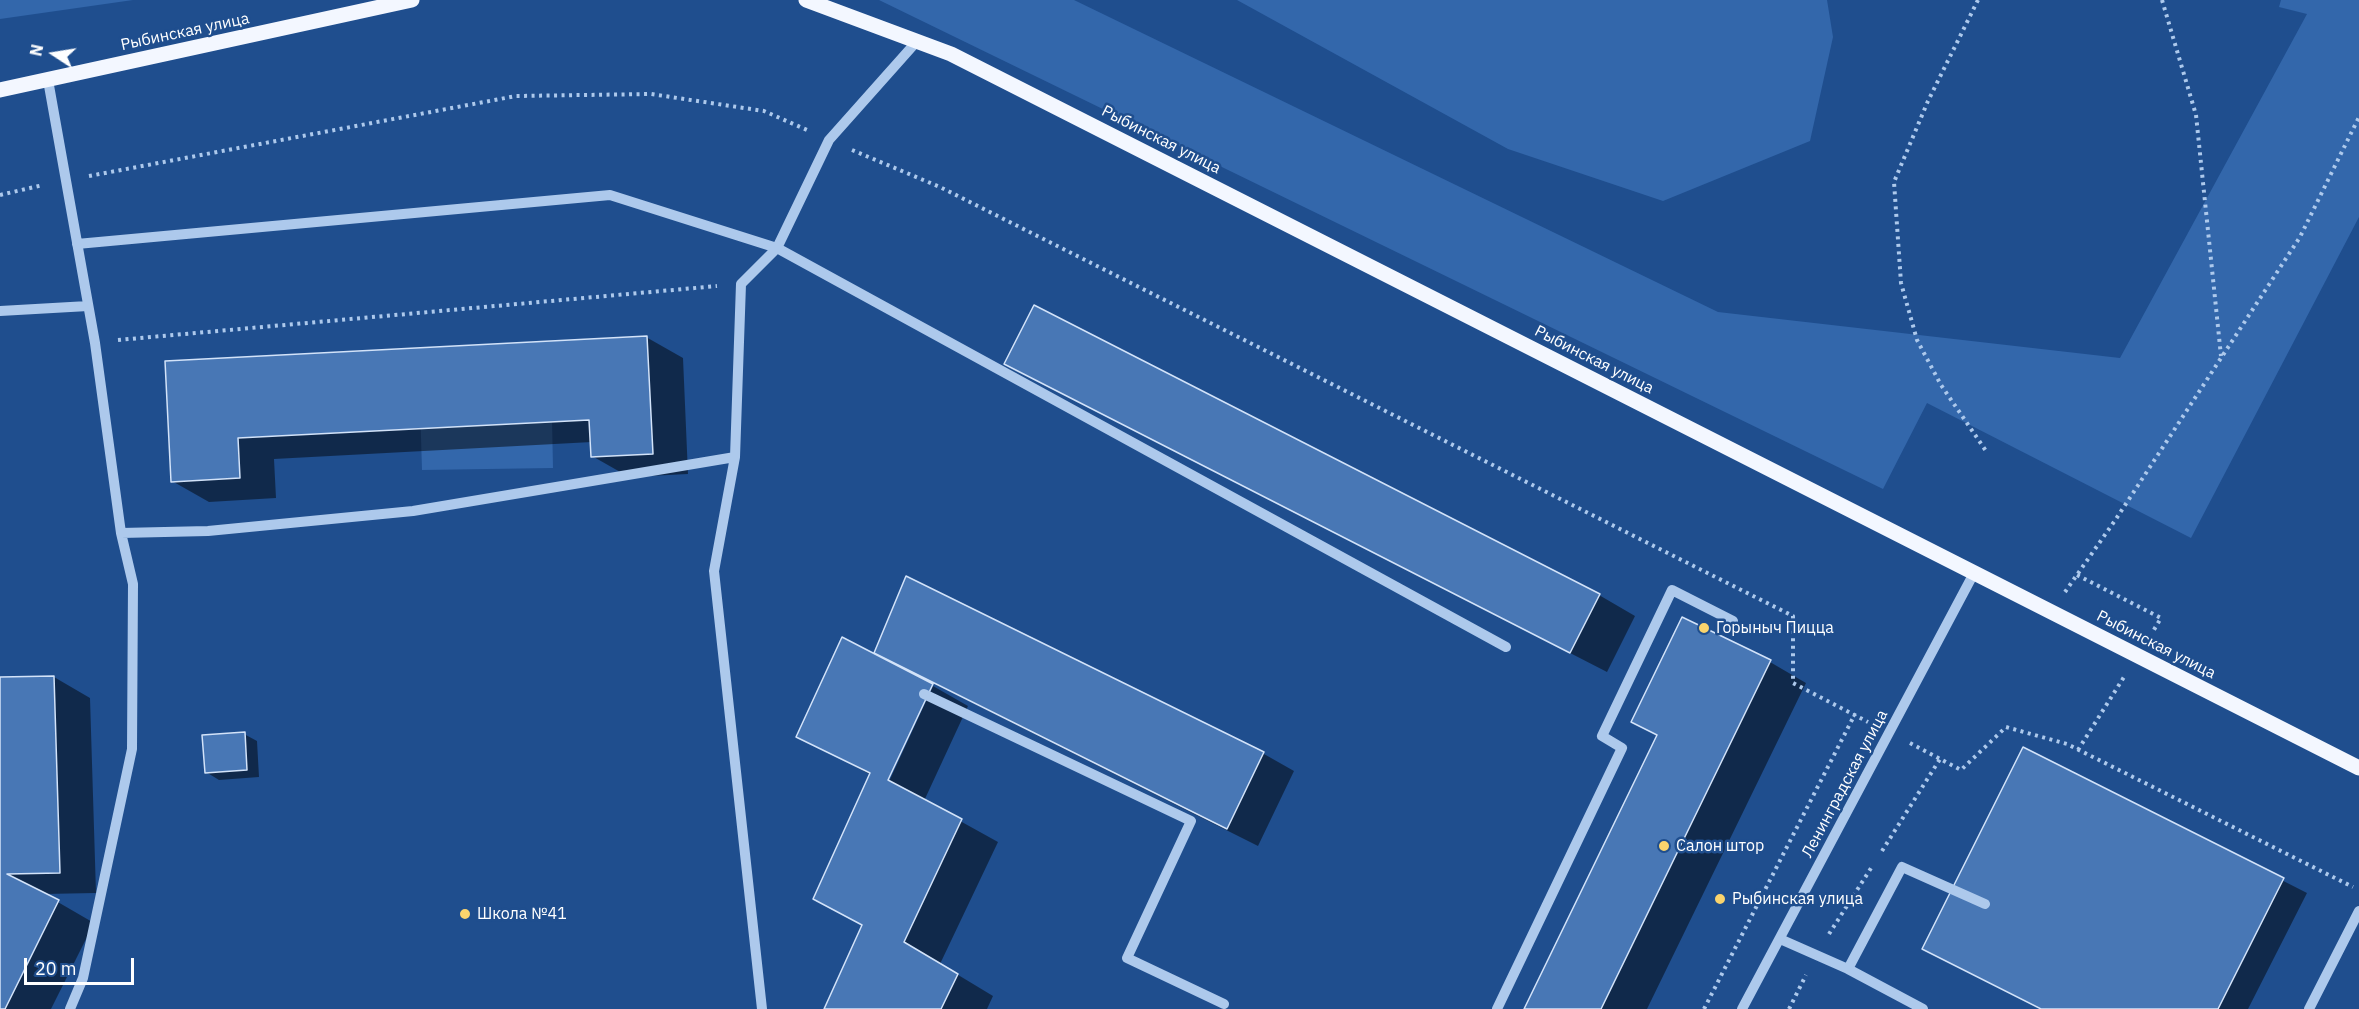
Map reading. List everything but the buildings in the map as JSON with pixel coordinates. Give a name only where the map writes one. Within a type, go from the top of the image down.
[{"type":"main road","name":"Рыбинская улица","points":[[0,90],[412,0]]},
{"type":"main road","name":"Рыбинская улица","points":[[806,0],[918,40],[972,64],[2359,768]]},
{"type":"street","points":[[762,1009],[714,571],[735,458],[741,284],[777,248],[829,140],[918,40]]},
{"type":"street","points":[[48,80],[95,343],[121,533],[133,584],[132,749],[84,978],[70,1009]]},
{"type":"street","points":[[77,244],[610,195],[777,248],[1506,647]]},
{"type":"street","points":[[0,311],[88,306]]},
{"type":"street","points":[[121,533],[208,531],[413,511],[735,458]]},
{"type":"street","name":"Ленинградская улица","points":[[1742,1009],[1974,573]]},
{"type":"street","points":[[1497,1009],[1622,748],[1602,736],[1672,590],[1733,621]]},
{"type":"street","points":[[924,694],[1191,821],[1127,958],[1223,1006],[1235,1009]]},
{"type":"street","points":[[1848,969],[1902,867],[1985,904]]},
{"type":"street","points":[[2309,1009],[2359,911]]},
{"type":"street","points":[[1780,939],[1848,969],[1923,1009]]},
{"type":"path","points":[[1978,0],[1928,101],[1894,182],[1901,283],[1917,340],[1941,385],[1986,451]]},
{"type":"path","points":[[2162,0],[2196,115],[2221,357]]},
{"type":"path","points":[[0,195],[516,96],[651,94],[764,111],[940,187],[1793,616],[1793,683]]},
{"type":"path","points":[[2051,612],[2116,519],[2300,237],[2359,117]]},
{"type":"path","points":[[95,343],[741,284]]},
{"type":"path","points":[[1704,1009],[1855,714]]},
{"type":"path","points":[[1961,770],[2006,727],[2067,744],[2359,890]]},
{"type":"path","points":[[1789,1009],[1816,954],[1940,759]]},
{"type":"shaded area","points":[[0,0],[133,0],[0,19]]},
{"type":"shaded area","points":[[879,0],[1074,0],[1718,312],[2120,358],[2307,14],[2279,7],[2281,0],[2359,0],[2359,217],[2191,538],[1927,403],[1883,489]]},
{"type":"shaded area","points":[[1237,0],[1827,0],[1833,37],[1810,141],[1663,201],[1508,149]]},
{"type":"shaded area","points":[[551,370],[553,468],[422,470],[419,373]]},
{"type":"place","name":"Горыныч Пицца","points":[[1704,628]]},
{"type":"place","name":"Салон штор","points":[[1664,846]]},
{"type":"place","name":"Рыбинская улица","points":[[1720,899]]},
{"type":"place","name":"Школа №41","points":[[465,914]]}]
